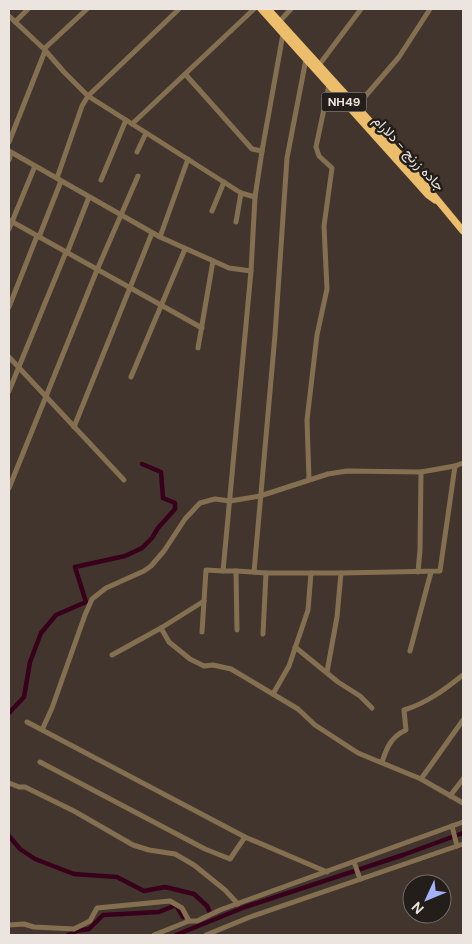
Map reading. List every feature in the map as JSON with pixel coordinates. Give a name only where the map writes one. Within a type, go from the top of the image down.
[{"type":"highway","name":"جاده زرنج - دلارام","points":[[261,9],[428,195],[439,203]]},
{"type":"highway","name":"جاده زرنج - دلارام","points":[[268,9],[432,191],[439,203],[463,231]]},
{"type":"street","points":[[15,22],[28,9]]},
{"type":"street","points":[[9,142],[44,50],[87,9]]},
{"type":"street","points":[[9,307],[59,179],[82,106],[88,96],[179,9]]},
{"type":"street","points":[[132,124],[254,9]]},
{"type":"street","points":[[279,22],[291,9]]},
{"type":"street","points":[[319,65],[361,9]]},
{"type":"street","points":[[356,107],[400,58],[430,9]]},
{"type":"street","points":[[9,16],[88,96],[241,193],[255,197]]},
{"type":"street","points":[[223,571],[251,271],[255,197],[283,34]]},
{"type":"street","points":[[254,572],[275,335],[287,158],[306,59]]},
{"type":"street","points":[[186,74],[252,149],[262,151]]},
{"type":"street","points":[[309,479],[307,420],[317,335],[327,289],[324,226],[332,168],[319,156],[316,147],[329,84]]},
{"type":"street","points":[[101,180],[126,120]]},
{"type":"street","points":[[138,152],[146,133]]},
{"type":"street","points":[[9,151],[160,237],[230,268],[251,271]]},
{"type":"street","points":[[9,154],[9,160]]},
{"type":"street","points":[[160,237],[188,160]]},
{"type":"street","points":[[9,229],[10,221],[35,166]]},
{"type":"street","points":[[9,488],[97,270],[138,176]]},
{"type":"street","points":[[212,211],[224,182]]},
{"type":"street","points":[[236,222],[241,193]]},
{"type":"street","points":[[9,391],[89,197]]},
{"type":"street","points":[[10,221],[202,328]]},
{"type":"street","points":[[74,427],[152,233]]},
{"type":"street","points":[[131,378],[185,249]]},
{"type":"street","points":[[198,348],[213,261]]},
{"type":"street","points":[[9,357],[124,480]]},
{"type":"street","points":[[42,730],[92,599],[106,588],[151,566],[200,503],[215,499],[230,501],[260,496],[309,479],[347,471],[421,472],[463,463]]},
{"type":"street","points":[[202,632],[206,570],[266,573],[438,572],[455,466]]},
{"type":"street","points":[[418,572],[421,472]]},
{"type":"street","points":[[236,571],[237,630]]},
{"type":"street","points":[[410,651],[432,572]]},
{"type":"street","points":[[263,634],[266,573]]},
{"type":"street","points":[[274,694],[289,666],[308,610],[311,573]]},
{"type":"street","points":[[327,672],[337,617],[340,573]]},
{"type":"street","points":[[112,655],[161,628],[204,601]]},
{"type":"street","points":[[161,628],[169,642],[190,659],[204,666],[213,665],[231,669],[298,709],[315,725],[358,752],[421,779],[463,803]]},
{"type":"street","points":[[295,647],[338,682],[360,696],[372,708]]},
{"type":"street","points":[[382,762],[388,745],[396,734],[406,730],[404,710],[420,705],[434,697],[463,675]]},
{"type":"street","points":[[421,779],[463,720]]},
{"type":"street","points":[[27,722],[245,837],[327,872]]},
{"type":"street","points":[[40,762],[205,849],[230,859],[245,837]]},
{"type":"street","points":[[450,796],[463,779]]},
{"type":"street","points":[[9,783],[19,787],[26,787],[74,811],[133,846],[175,854],[194,865],[225,890],[238,904]]},
{"type":"street","points":[[154,935],[189,921],[197,921],[220,910],[463,822]]},
{"type":"street","points":[[452,826],[456,846]]},
{"type":"street","points":[[206,935],[463,844]]},
{"type":"street","points":[[354,862],[360,879]]},
{"type":"street","points":[[9,925],[24,924],[34,927],[74,929],[90,920],[97,908],[170,901],[182,908],[189,921]]},
{"type":"waterway","points":[[9,713],[24,697],[30,662],[41,633],[56,615],[86,602],[75,567],[125,556],[142,548],[175,509],[175,503],[163,498],[161,472],[142,464]]},
{"type":"waterway","points":[[176,935],[245,907],[403,855],[463,833]]},
{"type":"waterway","points":[[9,836],[20,849],[35,859],[74,874],[117,877],[144,891],[165,887],[194,894],[207,906],[211,915]]},
{"type":"waterway","points":[[68,935],[76,931],[89,929],[103,915],[159,912],[176,905],[183,917]]}]
